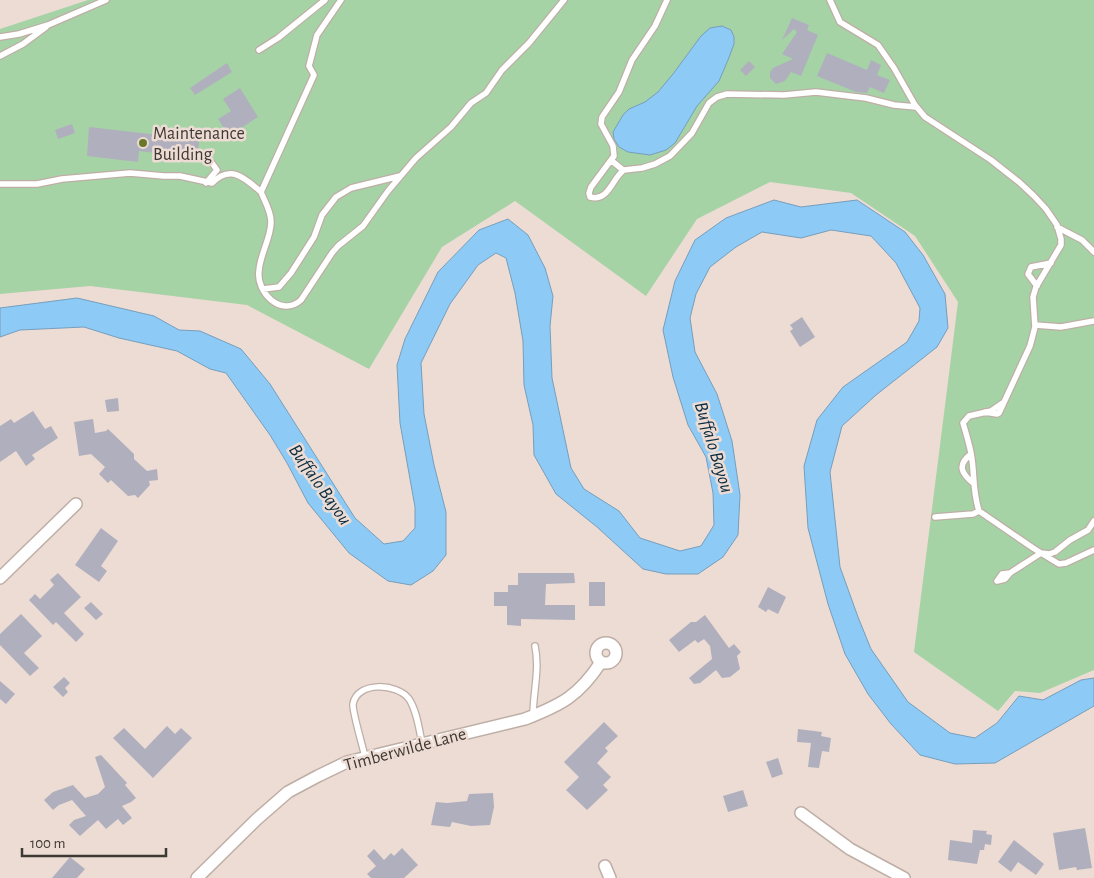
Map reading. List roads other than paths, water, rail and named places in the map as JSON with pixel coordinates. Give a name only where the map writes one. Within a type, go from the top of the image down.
[{"type":"street","points":[[0,578],[76,504]]},
{"type":"street","name":"Timberwilde Lane","points":[[197,878],[257,819],[288,792],[347,762],[525,719],[552,709],[570,698],[590,680],[601,662]]},
{"type":"street","points":[[801,814],[850,849],[904,878]]},
{"type":"street","points":[[606,866],[610,878]]},
{"type":"lane","points":[[0,37],[19,34],[48,25],[106,0]]},
{"type":"lane","points":[[259,50],[278,38],[325,0]]},
{"type":"lane","points":[[261,192],[314,75],[309,66],[317,35],[340,0]]},
{"type":"lane","points":[[0,184],[37,184],[62,179],[130,173],[180,176],[212,184],[223,175],[234,174],[242,176],[261,192],[268,208],[271,223],[258,276],[263,290],[273,302],[285,307],[295,305],[301,300],[338,246],[364,226],[400,176],[424,150],[451,127],[471,103],[486,93],[502,70],[529,43],[564,0]]},
{"type":"lane","points":[[667,0],[655,26],[632,60],[619,92],[602,117],[604,131],[613,146],[614,156],[591,187],[590,197],[600,198],[605,195],[623,170],[648,166],[670,156],[692,133],[709,103],[717,97],[727,94],[784,95],[816,92],[916,107]]},
{"type":"lane","points":[[830,0],[840,22],[878,45],[894,68],[916,107],[934,124],[991,160],[1019,182],[1046,209],[1057,227],[1061,245],[1037,286],[1034,297],[1035,325],[1030,346],[1005,402],[991,411],[969,416],[963,423],[971,454],[972,483],[979,511],[1060,564],[1094,550]]},
{"type":"lane","points":[[0,56],[23,44],[48,25]]},
{"type":"lane","points":[[612,161],[623,170]]},
{"type":"lane","points":[[206,183],[217,170],[212,163]]},
{"type":"lane","points":[[263,290],[279,287],[291,274],[314,237],[322,215],[336,197],[351,188],[400,176]]},
{"type":"lane","points":[[1057,227],[1082,240],[1094,252]]},
{"type":"lane","points":[[1037,286],[1028,277],[1031,267],[1051,263]]},
{"type":"lane","points":[[1035,325],[1061,328],[1094,321]]},
{"type":"lane","points":[[971,454],[963,462],[962,468],[964,475],[972,483]]},
{"type":"lane","points":[[935,517],[973,514],[979,511]]},
{"type":"lane","points":[[1010,573],[1041,553],[1049,554],[1055,552],[1070,540],[1083,534],[1094,521]]},
{"type":"lane","points":[[533,716],[533,697],[538,675],[538,657],[535,646]]},
{"type":"lane","points":[[365,757],[353,706],[356,698],[366,689],[388,688],[402,693],[408,698],[416,714],[422,744]]},
{"type":"water","points":[[722,26],[731,30],[734,37],[734,44],[728,60],[719,81],[697,106],[675,143],[666,150],[650,155],[628,152],[619,147],[614,139],[613,132],[623,115],[629,109],[645,102],[658,92],[701,36],[710,28]]},
{"type":"water","name":"Buffalo Bayou","points":[[774,200],[801,207],[857,200],[905,232],[923,255],[945,294],[948,328],[937,347],[876,395],[842,426],[830,472],[840,567],[871,649],[908,702],[950,733],[975,738],[997,723],[1019,696],[1043,700],[1081,680],[1094,678],[1094,706],[995,763],[955,764],[920,755],[891,724],[868,694],[845,654],[828,604],[808,528],[804,466],[817,420],[843,387],[907,342],[919,321],[920,308],[896,263],[871,236],[831,230],[801,238],[762,232],[736,247],[710,267],[696,294],[690,318],[695,352],[717,394],[732,441],[740,495],[738,535],[723,557],[698,574],[666,574],[643,569],[597,527],[556,494],[534,455],[533,425],[524,385],[523,341],[515,293],[506,258],[496,253],[478,265],[450,304],[421,363],[424,414],[446,512],[446,555],[433,571],[411,585],[388,581],[349,553],[308,503],[270,435],[226,373],[210,369],[177,351],[119,338],[84,327],[20,330],[0,337],[0,308],[77,298],[154,316],[179,330],[200,331],[241,349],[270,384],[355,518],[384,544],[403,541],[415,528],[415,507],[400,423],[397,365],[405,339],[438,272],[479,230],[508,219],[528,235],[545,268],[553,296],[550,326],[552,378],[571,468],[584,489],[619,511],[640,538],[680,551],[701,546],[714,525],[713,493],[706,457],[688,425],[673,377],[663,330],[675,281],[695,240],[726,218]]},
{"type":"place","name":"Maintenance Building","points":[[143,143]]}]
